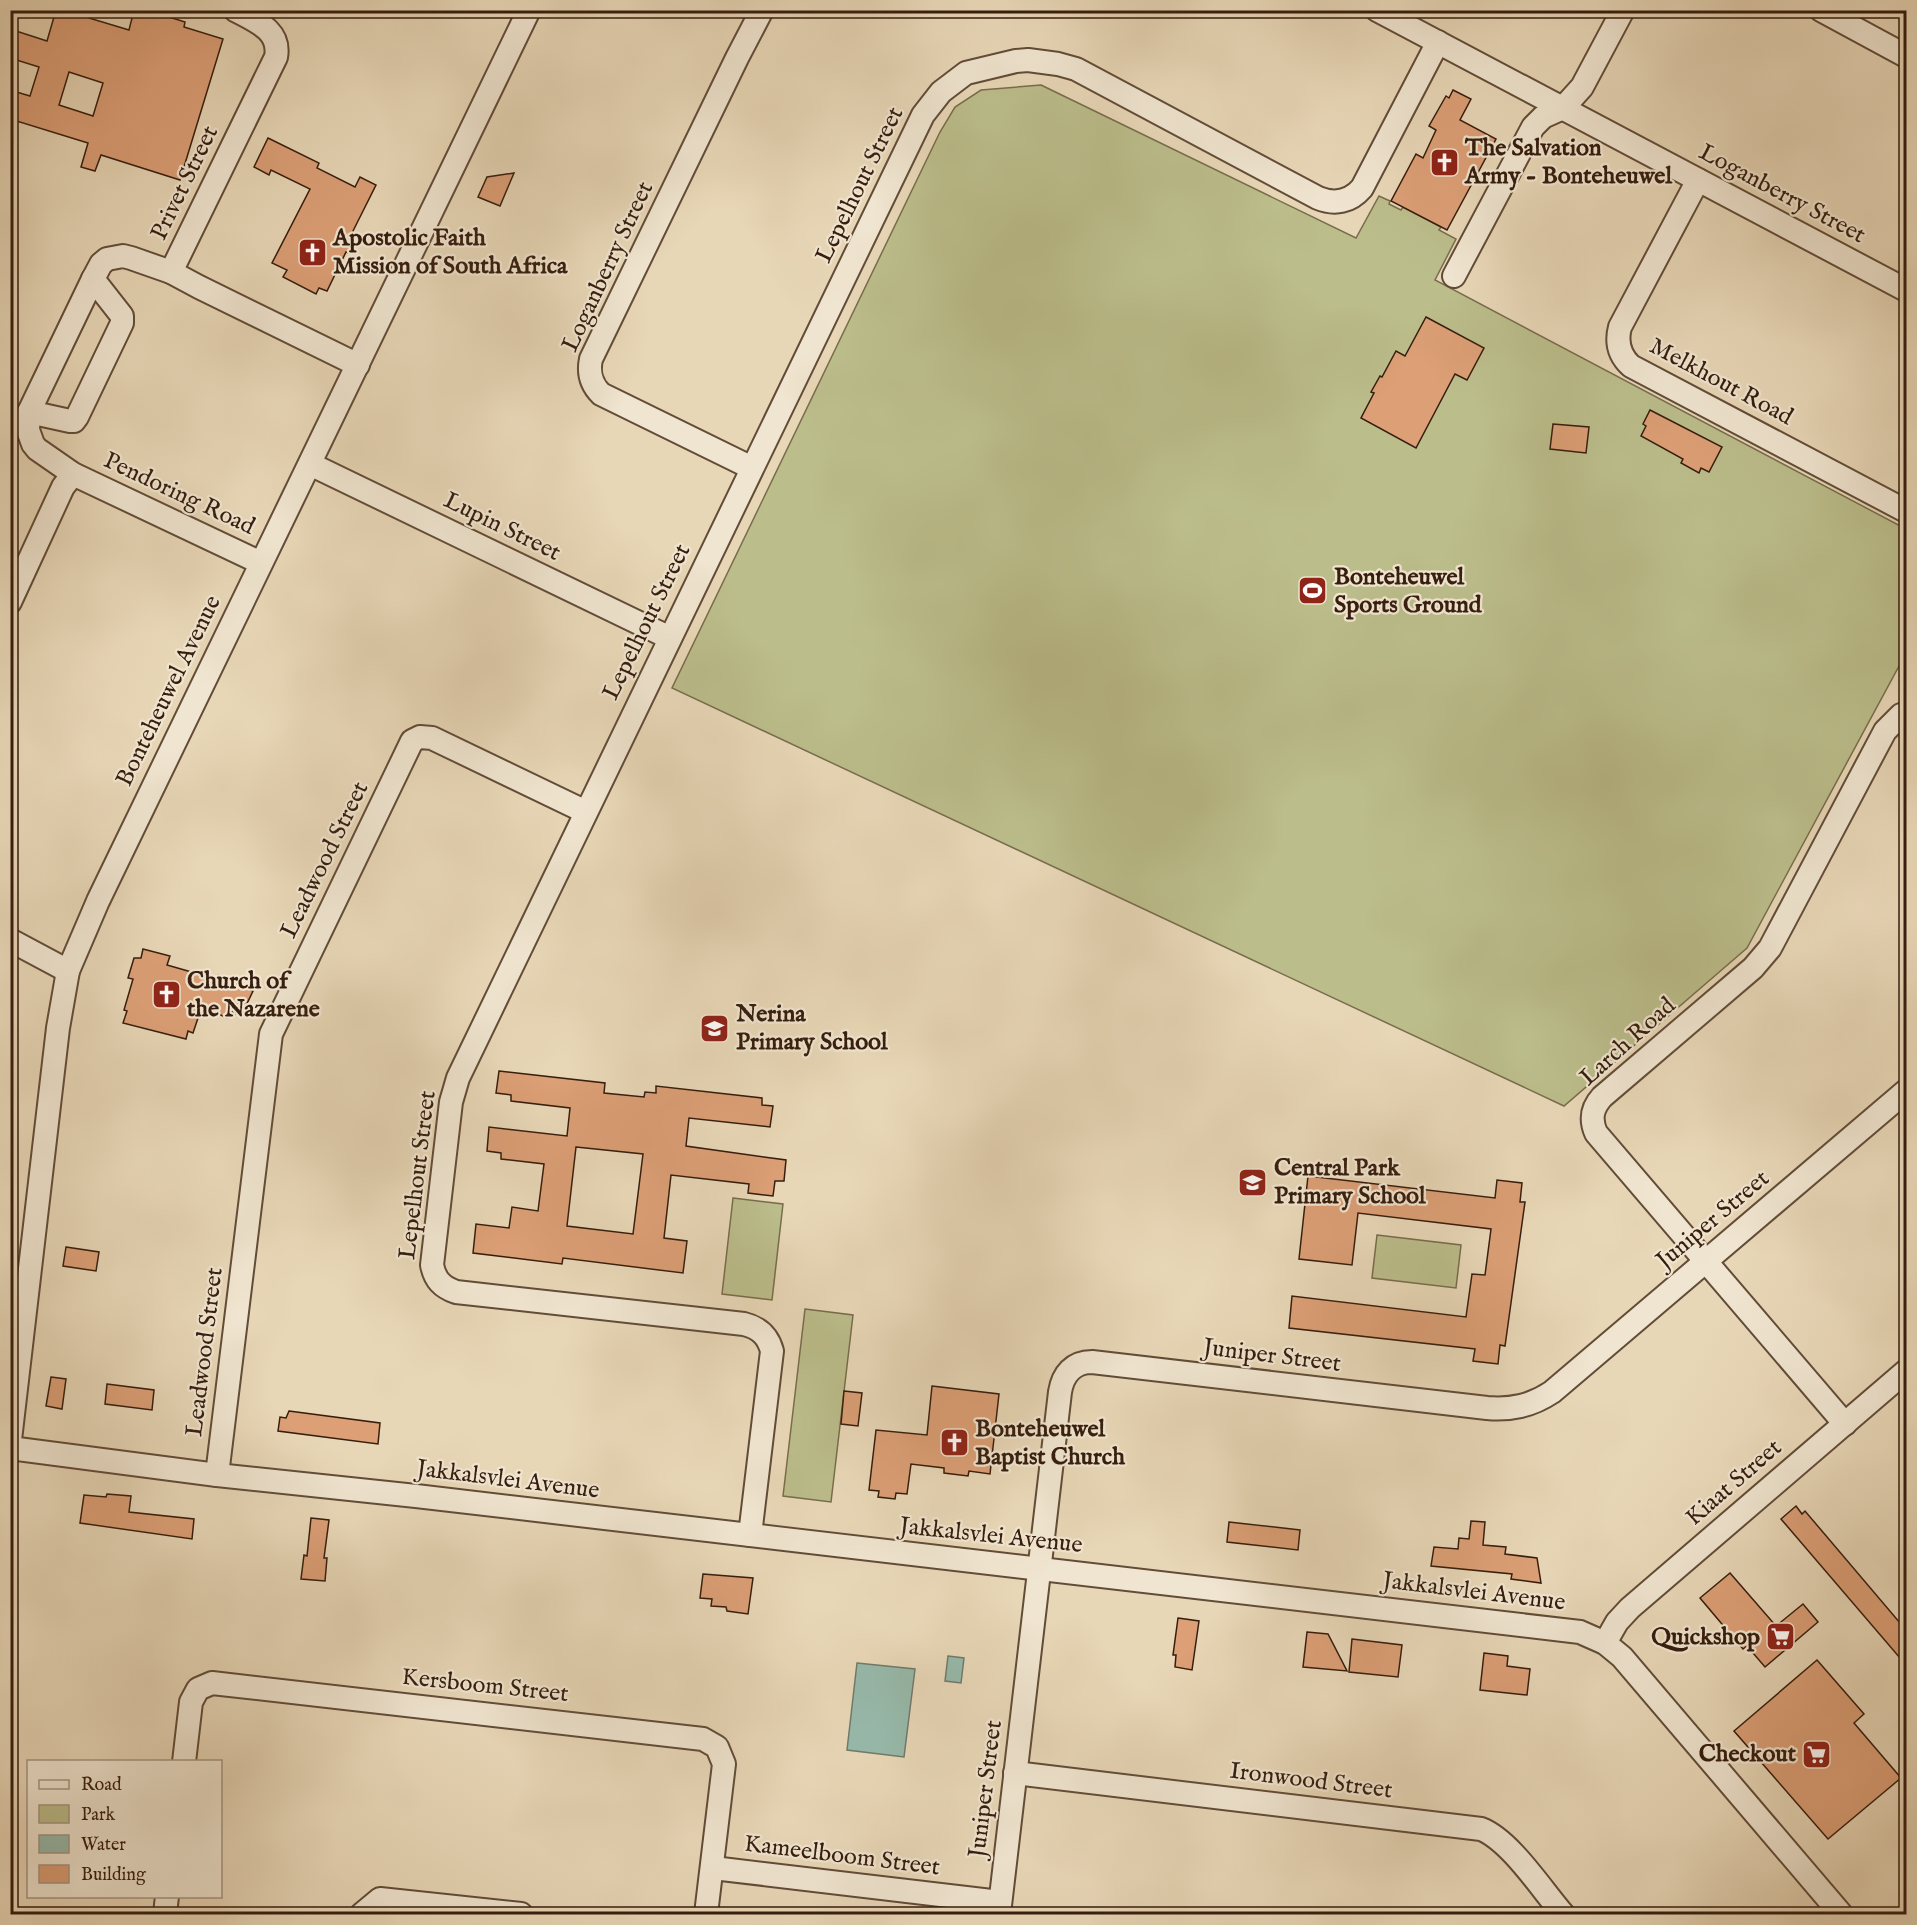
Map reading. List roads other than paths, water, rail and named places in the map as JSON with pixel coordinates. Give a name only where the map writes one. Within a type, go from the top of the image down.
[{"type":"street","name":"Privet Street","points":[[235,10],[269,30],[277,44],[276,57],[171,272],[358,365]]},
{"type":"street","name":"Bonteheuwel Avenue","points":[[10,1440],[58,1028],[68,971],[98,901],[529,10]]},
{"type":"street","name":"Loganberry Street","points":[[752,468],[601,394],[591,381],[589,366],[731,69],[762,10]]},
{"type":"street","name":"Loganberry Street","points":[[1377,10],[1906,290]]},
{"type":"street","points":[[1454,276],[1533,127],[1544,117],[1563,108],[1582,87],[1623,10]]},
{"type":"street","points":[[1821,10],[1906,56]]},
{"type":"street","name":"Lepelhout Street","points":[[750,1535],[772,1351],[770,1343],[760,1330],[744,1324],[456,1292],[442,1285],[432,1265],[451,1102],[455,1086],[923,115],[941,92],[966,73],[1016,61],[1028,60],[1058,64],[1076,69],[1318,198],[1340,202],[1356,194],[1362,188],[1438,42]]},
{"type":"street","name":"Melkhout Road","points":[[1698,180],[1620,327],[1618,341],[1622,355],[1630,366],[1906,511]]},
{"type":"street","points":[[93,279],[122,316],[122,322],[77,417],[74,421],[70,421],[29,412],[93,279],[101,264],[114,257],[131,258],[171,272]]},
{"type":"street","name":"Pendoring Road","points":[[29,412],[27,430],[33,444],[73,474],[261,563]]},
{"type":"street","name":"Lupin Street","points":[[310,464],[670,638]]},
{"type":"street","name":"Pendoring Road","points":[[10,602],[63,487],[73,474]]},
{"type":"street","name":"Larch Road","points":[[1845,1424],[1596,1133],[1592,1122],[1593,1110],[1602,1097],[1753,968],[1770,948],[1885,731],[1901,716],[1906,715]]},
{"type":"street","name":"Leadwood Street","points":[[217,1475],[271,1034],[412,741],[420,737],[432,738],[586,812]]},
{"type":"street","points":[[10,940],[68,971]]},
{"type":"street","name":"Juniper Street","points":[[999,1908],[1061,1385],[1067,1373],[1076,1365],[1092,1362],[1463,1406],[1512,1408],[1534,1402],[1551,1392],[1906,1091]]},
{"type":"street","name":"Kiaat Street","points":[[1605,1643],[1617,1622],[1630,1608],[1906,1371]]},
{"type":"street","name":"Jakkalsvlei Avenue","points":[[10,1448],[217,1475],[1552,1628],[1589,1635],[1605,1643],[1622,1657],[1841,1914]]},
{"type":"street","name":"Kersboom Street","points":[[184,1760],[191,1702],[198,1689],[212,1683],[696,1737],[711,1742],[717,1747],[724,1764],[706,1914]]},
{"type":"street","name":"Ironwood Street","points":[[1015,1773],[1481,1828],[1504,1843],[1563,1914]]},
{"type":"street","name":"Kameelboom Street","points":[[712,1868],[999,1908]]},
{"type":"street","points":[[165,1914],[167,1898]]},
{"type":"street","points":[[362,1914],[380,1899],[521,1914]]},
{"type":"water","points":[[948,1656],[964,1658],[961,1683],[945,1681]]},
{"type":"water","points":[[857,1663],[915,1669],[904,1757],[847,1750]]},
{"type":"place","name":"The Salvation Army - Bonteheuwel","points":[[1444,162]]},
{"type":"place","name":"Apostolic Faith Mission of South Africa","points":[[312,252]]},
{"type":"place","name":"Bonteheuwel Sports Ground","points":[[1313,591]]},
{"type":"place","name":"Church of the Nazarene","points":[[166,995]]},
{"type":"place","name":"Nerina Primary School","points":[[715,1028]]},
{"type":"place","name":"Central Park Primary School","points":[[1253,1182]]},
{"type":"place","name":"Bonteheuwel Baptist Church","points":[[954,1443]]},
{"type":"place","name":"Quickshop","points":[[1781,1637]]},
{"type":"place","name":"Checkout","points":[[1817,1754]]}]
